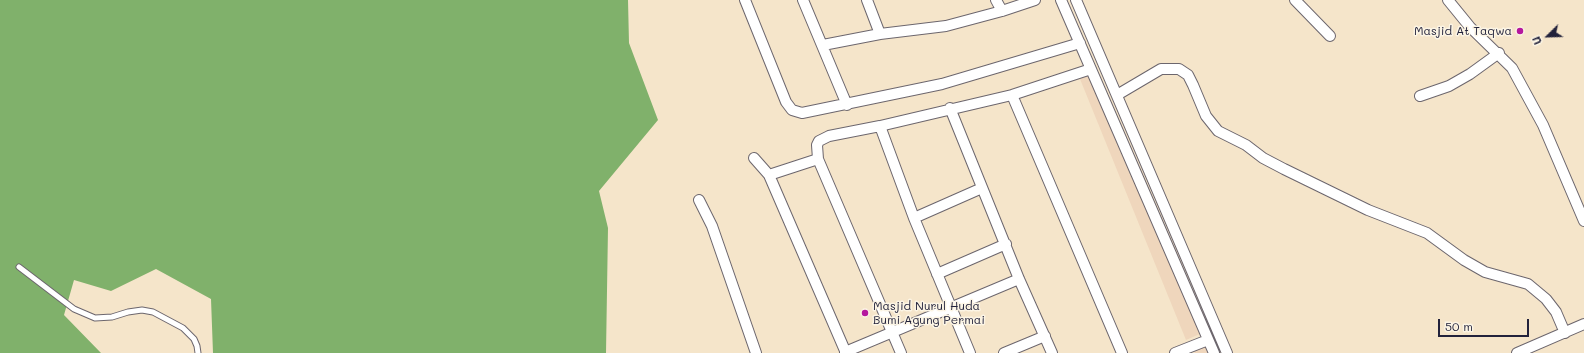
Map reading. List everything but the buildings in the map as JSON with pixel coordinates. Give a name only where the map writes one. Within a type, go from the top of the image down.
[{"type":"street","points":[[745,0],[786,102],[792,110],[802,113],[847,105],[942,84],[1080,43]]},
{"type":"street","points":[[803,0],[847,105]]},
{"type":"street","points":[[867,0],[880,34]]},
{"type":"street","points":[[996,0],[1002,11]]},
{"type":"street","points":[[823,45],[880,34],[946,26],[1002,11],[1035,0]]},
{"type":"street","points":[[1061,0],[1214,353]]},
{"type":"street","points":[[1076,0],[1226,353]]},
{"type":"street","points":[[1295,0],[1330,36]]},
{"type":"street","points":[[1448,0],[1470,27],[1499,53],[1512,68],[1544,125],[1584,221]]},
{"type":"street","points":[[1420,96],[1449,86],[1470,74],[1499,53]]},
{"type":"street","points":[[900,353],[818,159],[817,145],[819,141],[829,136],[880,126],[1012,94],[1091,69]]},
{"type":"street","points":[[1117,95],[1161,70],[1179,69],[1188,75],[1206,116],[1218,131],[1246,145],[1284,170],[1368,210],[1427,233],[1464,260],[1486,272],[1528,284],[1546,299],[1556,312],[1565,333]]},
{"type":"street","points":[[1012,94],[1122,353]]},
{"type":"street","points":[[950,108],[1019,279],[1052,353]]},
{"type":"street","points":[[880,126],[914,218],[970,353]]},
{"type":"street","points":[[754,158],[769,175],[846,352],[1019,279]]},
{"type":"street","points":[[769,175],[818,159]]},
{"type":"street","points":[[914,218],[982,188]]},
{"type":"street","points":[[699,200],[712,226],[756,353]]},
{"type":"street","points":[[937,274],[1006,244]]},
{"type":"street","points":[[1517,353],[1584,324]]},
{"type":"street","points":[[1004,353],[1045,336]]},
{"type":"street","points":[[1175,353],[1208,340]]},
{"type":"lane","points":[[19,267],[74,309],[95,318],[112,318],[128,312],[142,310],[153,312],[183,328],[194,339],[198,353]]},
{"type":"shaded area","points":[[1092,74],[1202,333],[1186,340],[1080,79]]},
{"type":"shaded area","points":[[1206,344],[1210,353],[1195,353],[1193,348]]},
{"type":"green space","points":[[0,0],[628,0],[629,43],[658,120],[599,191],[608,228],[606,353],[213,353],[211,299],[156,269],[111,291],[74,280],[64,315],[101,353],[0,353]]},
{"type":"place","name":"Masjid At Taqwa","points":[[1520,31]]},
{"type":"place","name":"Masjid Nurul Huda Bumi Agung Permai","points":[[865,313]]}]
